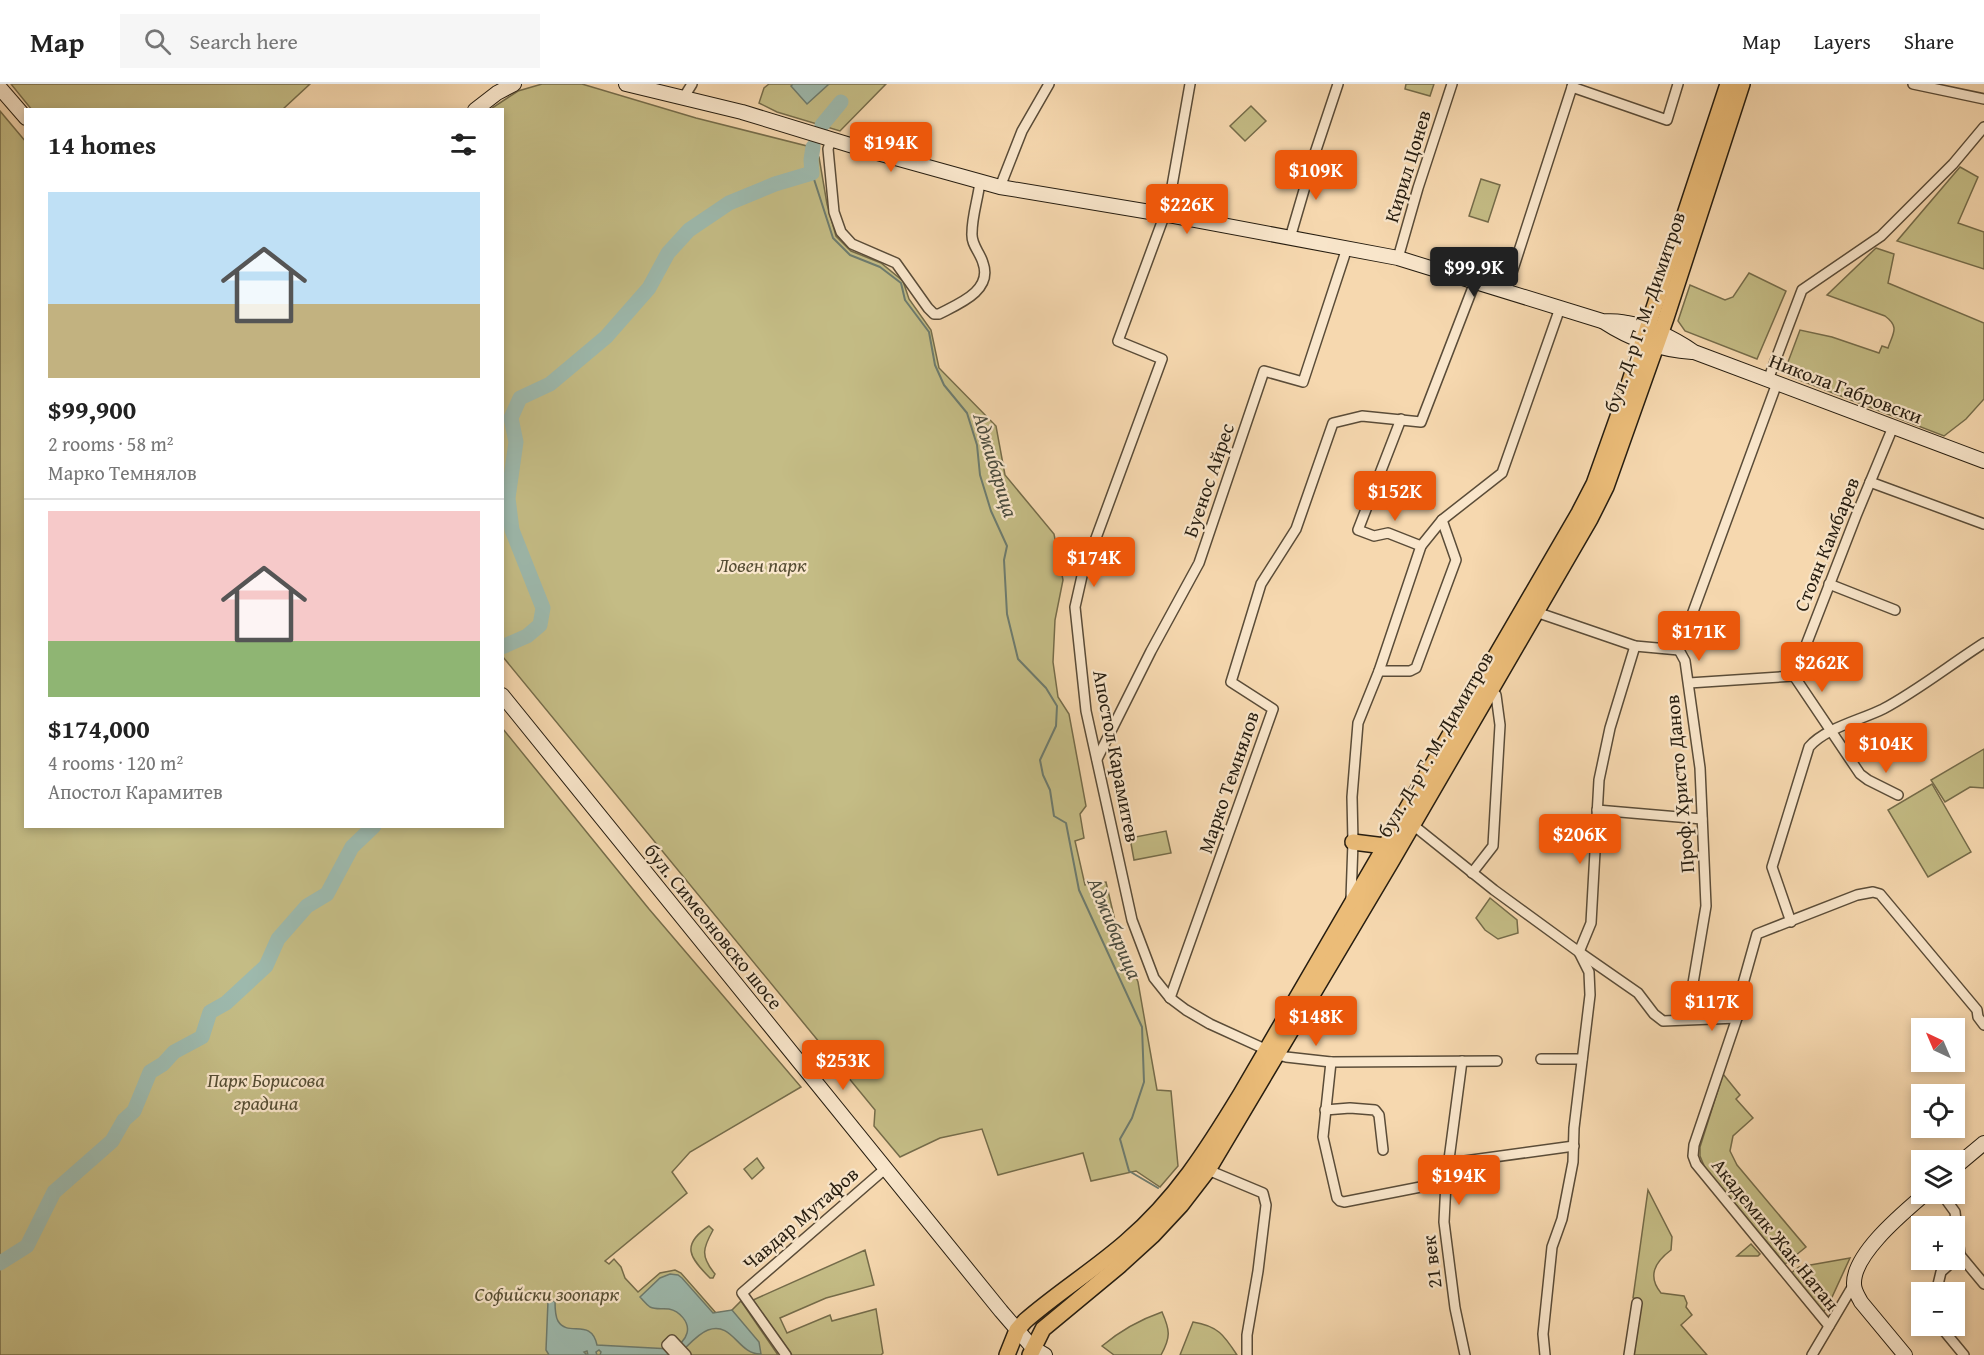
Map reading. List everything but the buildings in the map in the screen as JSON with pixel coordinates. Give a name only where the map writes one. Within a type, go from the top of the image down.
[{"type":"main road","name":"бул. Д-р Г. М. Димитров","points":[[1017,1330],[1032,1315],[1126,1243],[1178,1189],[1201,1159],[1272,1052],[1413,825],[1590,519],[1606,487],[1728,84]]},
{"type":"main road","name":"бул. Д-р Г. М. Димитров","points":[[1036,1353],[1043,1329],[1119,1266],[1153,1234],[1181,1205],[1208,1170],[1351,905],[1594,484],[1652,338],[1742,84]]},
{"type":"main road","points":[[1353,842],[1385,846]]},
{"type":"main road","points":[[1007,1355],[1017,1330]]},
{"type":"street","points":[[478,108],[497,93],[514,84]]},
{"type":"street","name":"Никола Габровски","points":[[627,84],[742,112],[831,140],[1000,187],[1398,258],[1602,321],[1622,334],[1652,338],[1674,351],[1694,352],[1984,461]]},
{"type":"street","points":[[684,98],[692,84]]},
{"type":"street","points":[[1000,187],[1022,131],[1049,84]]},
{"type":"street","name":"Апостол Карамитев","points":[[1190,84],[1169,203],[1118,341],[1162,359],[1082,576],[1075,607],[1086,711],[1132,920],[1154,978],[1170,998],[1210,1024],[1272,1052],[1298,1059],[1331,1062],[1497,1060]]},
{"type":"street","points":[[1290,238],[1336,84]]},
{"type":"street","name":"Кирил Цонев","points":[[1398,258],[1452,84]]},
{"type":"street","points":[[1506,291],[1572,86],[1667,120],[1678,84]]},
{"type":"street","points":[[1913,84],[1984,99]]},
{"type":"street","points":[[0,88],[24,116]]},
{"type":"street","points":[[1536,612],[1635,646],[1679,650],[1773,381],[1802,290],[1881,236],[1953,164],[1984,127]]},
{"type":"street","points":[[831,140],[828,149],[834,212],[841,232],[852,244],[896,263],[928,309],[934,314],[939,314],[974,296],[985,275],[984,265],[973,245],[972,233],[981,182]]},
{"type":"street","name":"Буенос Айрес","points":[[1097,759],[1151,651],[1199,563],[1264,371],[1303,382],[1347,248]]},
{"type":"street","name":"Марко Темнялов","points":[[1170,998],[1274,709],[1231,682],[1261,584],[1296,529],[1333,423],[1362,416],[1421,422],[1475,282]]},
{"type":"street","points":[[1351,905],[1352,797],[1358,723],[1379,671],[1421,546],[1442,520],[1503,473],[1560,308]]},
{"type":"street","points":[[1401,419],[1358,530],[1374,536],[1388,533],[1421,546]]},
{"type":"street","name":"Стоян Камбарев","points":[[1794,676],[1893,427]]},
{"type":"street","points":[[1870,482],[1984,524]]},
{"type":"street","points":[[1379,671],[1416,668],[1456,560],[1442,520]]},
{"type":"street","points":[[1829,584],[1895,610]]},
{"type":"street","points":[[1791,922],[1772,867],[1809,747],[1831,732],[1884,708],[1984,643]]},
{"type":"street","points":[[1545,1355],[1543,1334],[1552,1247],[1562,1218],[1574,1146],[1574,1128],[1590,995],[1589,972],[1579,952],[1591,923],[1599,780],[1610,728],[1635,646]]},
{"type":"street","name":"Проф. Христо Данов","points":[[1679,650],[1685,661],[1689,683],[1700,768],[1706,906],[1687,1019]]},
{"type":"street","points":[[1689,683],[1794,676],[1860,774],[1898,795]]},
{"type":"street","points":[[1472,873],[1493,846],[1500,725],[1496,695],[1490,691]]},
{"type":"street","name":"бул. Симеоновско шосе","points":[[504,697],[1036,1353]]},
{"type":"street","points":[[1597,810],[1702,819]]},
{"type":"street","points":[[1413,825],[1472,873],[1638,993],[1654,1014],[1663,1021],[1737,1018]]},
{"type":"street","name":"Академик Жак Натан","points":[[1828,1326],[1696,1164],[1693,1156],[1694,1145],[1737,1018],[1737,1005],[1757,934],[1857,895],[1873,892],[1880,894],[1977,1010],[1978,1017],[1984,1025]]},
{"type":"street","points":[[1541,1059],[1582,1059]]},
{"type":"street","name":"21 век","points":[[1462,1061],[1446,1182],[1445,1230],[1455,1308],[1465,1355]]},
{"type":"street","points":[[1331,1062],[1324,1110],[1323,1137],[1336,1198],[1340,1201],[1446,1182]]},
{"type":"street","points":[[1324,1110],[1350,1108],[1375,1110],[1379,1115],[1383,1150]]},
{"type":"street","points":[[1965,1159],[1984,1143]]},
{"type":"street","points":[[1450,1163],[1574,1146]]},
{"type":"street","name":"Чавдар Мутафов","points":[[786,1355],[742,1293],[886,1168]]},
{"type":"street","points":[[1208,1170],[1263,1193],[1265,1198],[1266,1205],[1246,1355]]},
{"type":"street","points":[[1905,1355],[1861,1302],[1854,1284],[1856,1269],[1868,1250],[1915,1204]]},
{"type":"street","points":[[1965,1261],[1984,1284]]},
{"type":"street","points":[[1812,1355],[1854,1284]]},
{"type":"street","points":[[1629,1355],[1637,1303]]},
{"type":"street","points":[[1948,1336],[1964,1355]]},
{"type":"street","points":[[676,1355],[667,1345],[672,1340],[686,1355]]},
{"type":"green space","points":[[11,84],[310,84],[284,108],[30,108]]},
{"type":"green space","name":"Ловен парк","points":[[542,84],[582,84],[696,118],[811,147],[819,157],[827,204],[836,236],[851,251],[881,263],[903,281],[909,299],[931,330],[939,368],[996,426],[1005,475],[1054,534],[1063,580],[1055,620],[1053,662],[1058,697],[1069,714],[1086,806],[1080,814],[1084,838],[1075,841],[1085,885],[1106,882],[1116,925],[1138,982],[1157,1090],[1171,1091],[1178,1166],[1160,1187],[1136,1171],[1091,1181],[1083,1153],[998,1175],[982,1129],[940,1138],[900,1157],[874,1126],[875,1110],[504,658],[504,108],[492,108],[518,91]]},
{"type":"green space","points":[[769,84],[886,84],[840,131],[777,112],[759,103],[764,88]]},
{"type":"green space","points":[[1406,84],[1434,84],[1430,96],[1405,89]]},
{"type":"green space","points":[[1251,106],[1266,121],[1245,141],[1230,126]]},
{"type":"green space","name":"Парк Борисова градина","points":[[0,111],[24,140],[24,828],[504,828],[504,730],[649,909],[801,1087],[690,1152],[672,1172],[687,1193],[605,1261],[609,1264],[614,1259],[621,1267],[625,1278],[638,1292],[660,1273],[675,1270],[681,1273],[716,1313],[730,1312],[741,1301],[778,1355],[0,1355]]},
{"type":"green space","points":[[1960,167],[1978,177],[1958,223],[1984,232],[1984,269],[1897,241]]},
{"type":"green space","points":[[1481,179],[1500,185],[1488,222],[1469,216]]},
{"type":"green space","points":[[1876,248],[1894,254],[1888,283],[1984,323],[1984,399],[1966,419],[1944,436],[1789,376],[1788,362],[1800,330],[1832,337],[1879,353],[1882,346],[1888,348],[1894,330],[1890,320],[1885,316],[1827,295]]},
{"type":"green space","points":[[1749,273],[1786,291],[1757,359],[1685,331],[1678,321],[1690,285],[1725,300],[1733,297]]},
{"type":"green space","points":[[1984,749],[1984,788],[1970,787],[1945,802],[1931,780]]},
{"type":"green space","points":[[1932,784],[1971,852],[1928,877],[1888,810]]},
{"type":"green space","points":[[1166,831],[1171,853],[1134,860],[1130,838]]},
{"type":"green space","points":[[1490,898],[1517,920],[1518,933],[1498,939],[1485,930],[1476,918]]},
{"type":"green space","points":[[1723,1074],[1740,1095],[1736,1099],[1753,1118],[1733,1136],[1730,1151],[1737,1165],[1806,1247],[1785,1264],[1705,1168],[1700,1156],[1700,1147]]},
{"type":"green space","points":[[757,1158],[764,1168],[752,1179],[744,1169]]},
{"type":"green space","points":[[1648,1190],[1672,1237],[1671,1250],[1657,1264],[1654,1281],[1661,1293],[1684,1296],[1686,1307],[1692,1315],[1681,1325],[1707,1355],[1634,1355],[1640,1300],[1633,1298]]},
{"type":"green space","points":[[709,1226],[713,1230],[705,1247],[705,1257],[715,1274],[713,1278],[710,1278],[697,1264],[691,1252],[694,1239]]},
{"type":"green space","points":[[1751,1244],[1760,1254],[1758,1256],[1737,1256]]},
{"type":"green space","points":[[865,1250],[874,1285],[826,1298],[780,1318],[787,1333],[830,1315],[832,1321],[876,1309],[883,1353],[881,1355],[792,1355],[753,1300]]},
{"type":"green space","points":[[1850,1258],[1823,1312],[1790,1274],[1799,1267]]},
{"type":"green space","points":[[1162,1312],[1168,1333],[1161,1355],[1114,1355],[1102,1346],[1130,1326]]},
{"type":"green space","points":[[1193,1322],[1209,1326],[1220,1332],[1237,1355],[1180,1355]]},
{"type":"shaded area","points":[[793,84],[829,84],[807,104],[791,86]]},
{"type":"shaded area","points":[[670,1274],[682,1278],[713,1313],[732,1310],[759,1342],[761,1354],[753,1353],[730,1334],[717,1328],[700,1334],[678,1355],[600,1355],[599,1350],[596,1352],[597,1355],[588,1355],[587,1351],[584,1352],[587,1355],[549,1355],[546,1350],[548,1301],[555,1301],[556,1317],[562,1326],[590,1332],[597,1345],[671,1349],[679,1345],[687,1333],[687,1325],[683,1318],[673,1310],[650,1307],[640,1297],[660,1278]]},
{"type":"waterway","points":[[822,125],[841,102]]},
{"type":"waterway","points":[[504,646],[527,636],[540,625],[543,608],[512,530],[508,498],[516,442],[511,418],[520,398],[550,384],[606,337],[649,288],[668,253],[689,230],[729,203],[775,184],[812,173],[813,147]]},
{"type":"waterway","name":"Аджибарица","points":[[812,173],[833,238],[850,255],[880,267],[901,283],[905,300],[929,332],[935,365],[944,385],[967,413],[977,445],[980,475],[991,511],[1007,546],[1004,560],[1007,614],[1018,659],[1046,688],[1057,706],[1056,726],[1040,760],[1043,775],[1050,790],[1054,816],[1066,823],[1079,890],[1142,1027],[1144,1082],[1132,1118],[1120,1139],[1129,1171],[1158,1188]]},
{"type":"waterway","points":[[0,1263],[27,1246],[54,1192],[112,1141],[124,1120],[134,1111],[150,1072],[163,1064],[174,1052],[202,1037],[210,1012],[226,1003],[266,966],[278,939],[307,906],[327,894],[352,847],[372,828]]},
{"type":"park label","name":"Софийски зоопарк","points":[[547,1293]]}]
